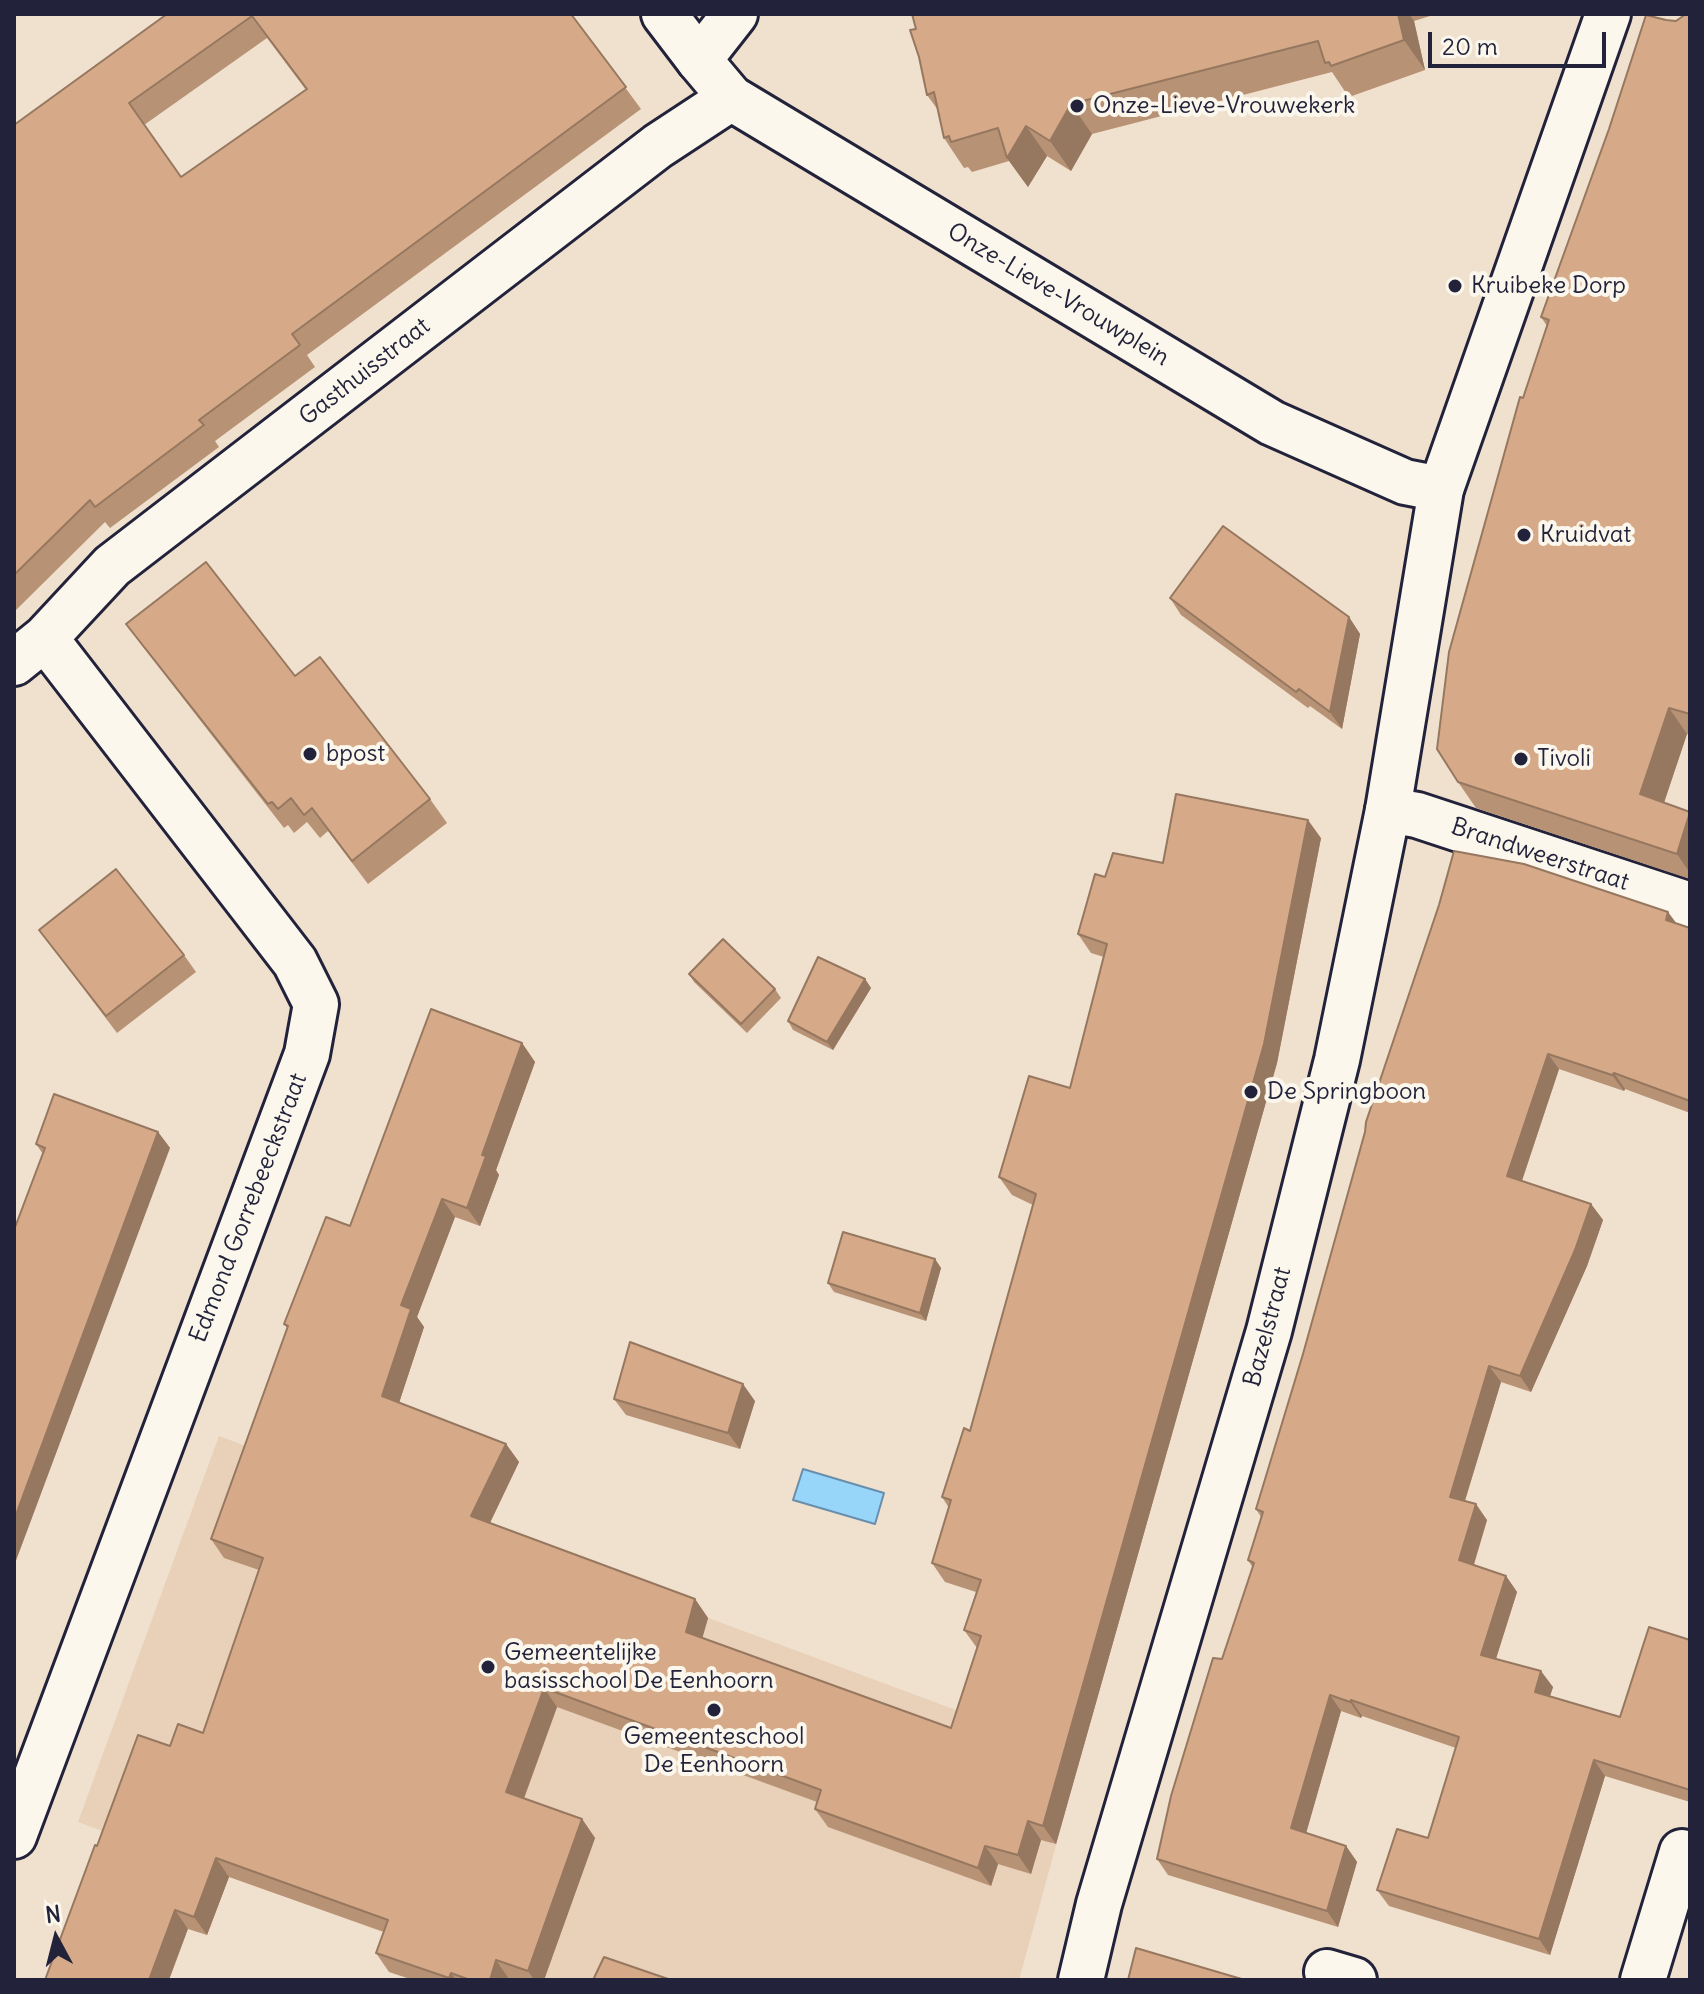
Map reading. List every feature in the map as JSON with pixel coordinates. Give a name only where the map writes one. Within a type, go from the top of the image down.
[{"type":"street","name":"Onze-Lieve-Vrouwplein","points":[[664,14],[731,98],[1272,423],[1405,482],[1441,489]]},
{"type":"street","points":[[699,60],[735,14]]},
{"type":"street","points":[[1441,489],[1608,14]]},
{"type":"street","name":"Gasthuisstraat","points":[[30,651],[112,566],[658,146],[731,98]]},
{"type":"street","name":"Bazelstraat","points":[[1081,1980],[1099,1904],[1269,1331],[1337,1060],[1388,810],[1441,489]]},
{"type":"street","name":"Edmond Gorrebeeckstraat","points":[[14,1836],[307,1054],[316,1004],[295,962],[30,651]]},
{"type":"street","name":"Brandweerstraat","points":[[1388,810],[1417,815],[1690,905]]},
{"type":"street","points":[[1643,1980],[1682,1852],[1690,1854]]},
{"type":"shaded area","name":"Gemeentelijke basisschool De Eenhoorn","points":[[219,1436],[972,1716],[1066,1809],[1019,1980],[515,1980],[78,1822]]},
{"type":"water","points":[[803,1469],[884,1493],[875,1524],[793,1500]]},
{"type":"building","points":[[167,14],[571,14],[626,87],[292,334],[300,345],[199,420],[204,425],[95,507],[90,500],[14,575],[14,125]],"holes":[[[252,16],[307,89],[181,177],[129,103]]]},
{"type":"building","name":"Onze-Lieve-Vrouwekerk","points":[[912,14],[1398,14],[1404,40],[1331,66],[1329,62],[1325,63],[1318,41],[1071,104],[1050,141],[1026,126],[1007,158],[998,128],[951,142],[949,136],[944,138],[934,92],[927,95],[910,30],[916,29]]},
{"type":"building","points":[[1690,14],[1690,714],[1669,708],[1640,794],[1690,812],[1677,854],[1458,782],[1437,749],[1449,652],[1520,397],[1523,398],[1549,320],[1541,317],[1609,129],[1646,15],[1676,21]]},
{"type":"building","points":[[1223,526],[1349,617],[1330,712],[1299,689],[1296,692],[1170,598]]},
{"type":"building","name":"bpost","points":[[206,562],[295,676],[320,657],[430,799],[352,861],[312,808],[304,815],[291,798],[278,809],[272,802],[268,804],[126,624]]},
{"type":"building","points":[[1176,794],[1308,820],[1264,1044],[1043,1826],[1028,1821],[1018,1855],[985,1846],[978,1868],[815,1809],[821,1790],[544,1688],[506,1792],[582,1819],[528,1971],[496,1960],[490,1980],[470,1980],[451,1973],[449,1978],[376,1953],[388,1920],[216,1858],[194,1917],[175,1910],[149,1980],[45,1980],[138,1735],[170,1746],[178,1724],[203,1733],[263,1558],[211,1539],[288,1326],[284,1324],[326,1217],[350,1226],[431,1009],[522,1043],[482,1155],[486,1156],[467,1208],[442,1199],[401,1305],[411,1309],[382,1396],[506,1444],[471,1516],[695,1599],[686,1632],[951,1728],[981,1636],[964,1630],[981,1580],[932,1563],[951,1500],[942,1497],[964,1428],[970,1431],[1036,1194],[999,1177],[1029,1076],[1070,1088],[1107,944],[1078,934],[1095,874],[1105,877],[1113,853],[1163,863]]},
{"type":"building","points":[[1454,851],[1524,864],[1668,912],[1666,920],[1690,928],[1690,1101],[1614,1073],[1612,1075],[1548,1054],[1507,1176],[1591,1204],[1575,1250],[1520,1376],[1489,1366],[1450,1497],[1476,1504],[1459,1560],[1506,1576],[1481,1655],[1541,1671],[1535,1692],[1620,1717],[1649,1627],[1690,1640],[1690,1790],[1594,1760],[1539,1939],[1377,1890],[1397,1829],[1428,1838],[1459,1737],[1330,1695],[1291,1828],[1346,1846],[1327,1911],[1157,1859],[1171,1796],[1213,1658],[1222,1659],[1254,1563],[1248,1560],[1263,1512],[1256,1509],[1303,1354],[1366,1122],[1439,905]]},
{"type":"building","points":[[116,869],[184,955],[106,1016],[39,930]]},
{"type":"building","points":[[723,939],[775,989],[741,1024],[689,974]]},
{"type":"building","points":[[818,957],[865,979],[827,1042],[788,1021]]},
{"type":"building","points":[[54,1094],[158,1132],[14,1520],[14,1230],[45,1148],[36,1144]]},
{"type":"building","points":[[843,1232],[935,1259],[920,1313],[828,1283]]},
{"type":"building","points":[[630,1342],[743,1384],[728,1433],[614,1399]]},
{"type":"building","points":[[1136,1948],[1245,1980],[1128,1980]]},
{"type":"building","points":[[604,1957],[671,1980],[593,1980]]},
{"type":"place","name":"Onze-Lieve-Vrouwekerk","points":[[1077,106]]},
{"type":"place","name":"Kruibeke Dorp","points":[[1455,286]]},
{"type":"place","name":"Kruidvat","points":[[1524,535]]},
{"type":"place","name":"bpost","points":[[310,754]]},
{"type":"place","name":"Tivoli","points":[[1521,759]]},
{"type":"place","name":"De Springboon","points":[[1251,1092]]},
{"type":"place","name":"Gemeentelijke basisschool De Eenhoorn","points":[[488,1667]]},
{"type":"place","name":"Gemeenteschool De Eenhoorn","points":[[714,1710]]}]
